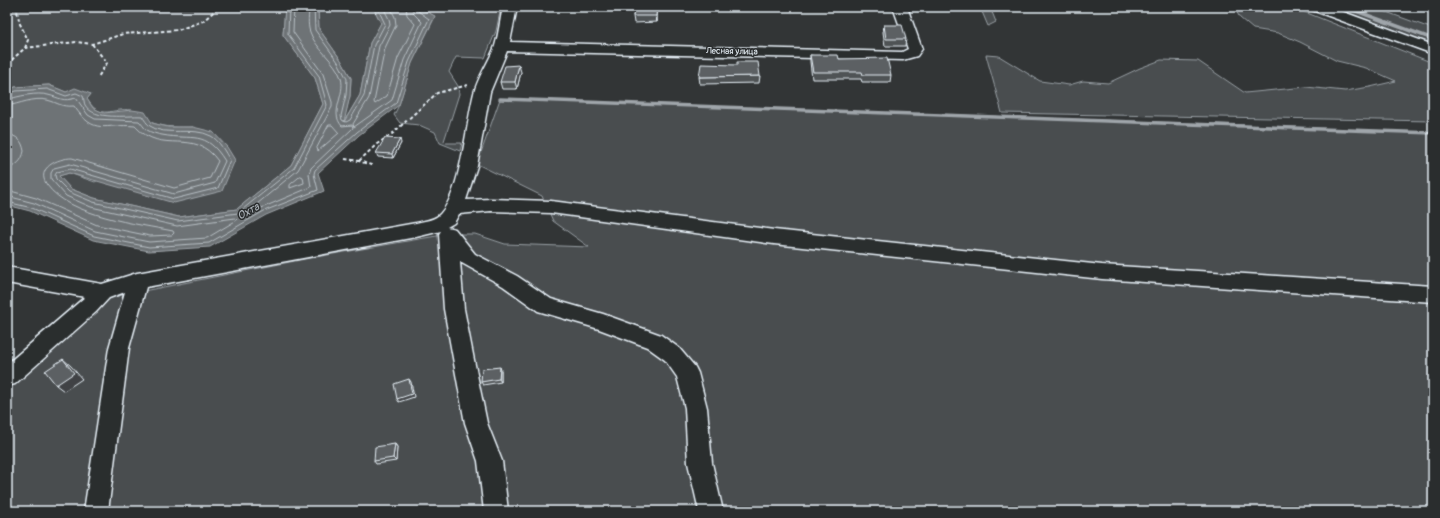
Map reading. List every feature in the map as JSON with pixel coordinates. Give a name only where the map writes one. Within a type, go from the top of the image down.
[{"type":"street","points":[[7,275],[102,292],[136,281],[416,230],[434,226],[444,221],[448,218],[460,195],[476,128],[478,107],[482,92],[502,46],[510,7]]},
{"type":"street","name":"Лесная улица","points":[[502,46],[903,56],[912,53],[915,50],[900,7]]},
{"type":"street","points":[[1317,7],[1433,50]]},
{"type":"street","points":[[454,208],[491,205],[550,207],[774,238],[1102,272],[1433,294]]},
{"type":"street","points":[[496,511],[490,461],[476,422],[460,345],[454,308],[448,234],[468,259],[510,282],[545,305],[603,322],[654,341],[672,354],[687,373],[696,408],[700,463],[712,511]]},
{"type":"street","points":[[96,511],[105,456],[119,348],[135,293],[136,281]]},
{"type":"street","points":[[7,377],[90,306],[102,292]]},
{"type":"path","points":[[7,64],[24,48],[28,40],[21,29],[16,7]]},
{"type":"path","points":[[92,44],[104,39],[131,33],[174,30],[191,27],[205,21],[219,7]]},
{"type":"path","points":[[24,48],[37,48],[85,41],[92,44],[107,63],[98,77]]},
{"type":"path","points":[[359,161],[377,144],[392,134],[437,93],[483,81],[490,72]]},
{"type":"path","points":[[345,159],[359,161],[374,166]]},
{"type":"shaded area","points":[[7,7],[285,7],[283,35],[315,78],[323,104],[291,165],[237,209],[179,217],[94,198],[71,189],[58,176],[69,173],[95,182],[193,127],[158,125],[150,122],[137,112],[131,110],[102,112],[92,106],[87,99],[91,94],[66,92],[49,85],[15,87],[7,92]]},
{"type":"shaded area","points":[[318,7],[373,7],[381,23],[370,43],[360,95],[343,123],[350,96],[351,78],[341,60],[319,29]]},
{"type":"shaded area","points":[[418,7],[501,7],[496,31],[485,58],[456,57],[449,72],[458,86],[459,94],[444,141],[446,143],[462,143],[460,151],[440,143],[435,132],[419,125],[400,123],[394,115],[399,105],[412,63],[435,17]]},
{"type":"shaded area","points":[[980,7],[990,7],[996,22],[988,26]]},
{"type":"shaded area","points":[[1234,7],[1292,7],[1433,63],[1433,121],[1002,113],[986,55],[999,56],[1040,81],[1069,85],[1083,81],[1108,83],[1161,60],[1198,61],[1245,93],[1306,87],[1345,91],[1396,81],[1366,68],[1337,61],[1300,42],[1278,33],[1253,29],[1240,18]]},
{"type":"shaded area","points":[[1324,7],[1373,7],[1433,29],[1433,47]]},
{"type":"shaded area","points":[[500,99],[1433,133],[1433,511],[7,511],[7,382],[101,303],[113,297],[310,258],[448,234],[475,234],[505,244],[589,247],[553,221],[542,196],[477,164]]},
{"type":"water","name":"Охта","points":[[285,7],[318,7],[319,29],[341,60],[351,78],[350,96],[344,122],[360,95],[370,43],[381,23],[373,7],[418,7],[435,16],[412,63],[399,105],[359,135],[318,173],[324,191],[266,215],[210,247],[149,251],[93,240],[30,211],[7,205],[7,155],[10,151],[7,148],[7,92],[15,87],[49,85],[66,92],[75,88],[91,94],[87,99],[93,108],[104,113],[132,110],[145,112],[152,123],[168,127],[193,127],[213,132],[227,147],[235,160],[222,191],[174,203],[69,173],[59,176],[71,189],[94,198],[179,217],[237,209],[291,165],[323,104],[315,78],[283,35]]},
{"type":"building","points":[[635,7],[657,7],[656,16],[633,16]]},
{"type":"building","points":[[884,25],[902,25],[906,39],[886,39]]},
{"type":"building","points":[[810,55],[838,55],[839,59],[887,58],[891,75],[863,75],[862,72],[813,72]]},
{"type":"building","points":[[737,62],[758,62],[760,76],[699,77],[701,64],[737,65]]},
{"type":"building","points":[[519,65],[515,82],[500,82],[505,66]]},
{"type":"building","points":[[385,138],[400,139],[392,154],[376,153]]},
{"type":"building","points":[[63,359],[74,373],[56,385],[45,371]]},
{"type":"building","points":[[500,367],[499,379],[481,382],[482,369]]},
{"type":"building","points":[[409,379],[412,394],[397,399],[394,384]]},
{"type":"building","points":[[395,444],[393,458],[374,461],[375,447]]},
{"type":"waterway","points":[[1345,7],[1433,39]]},
{"type":"waterway","points":[[500,99],[1433,133]]}]
